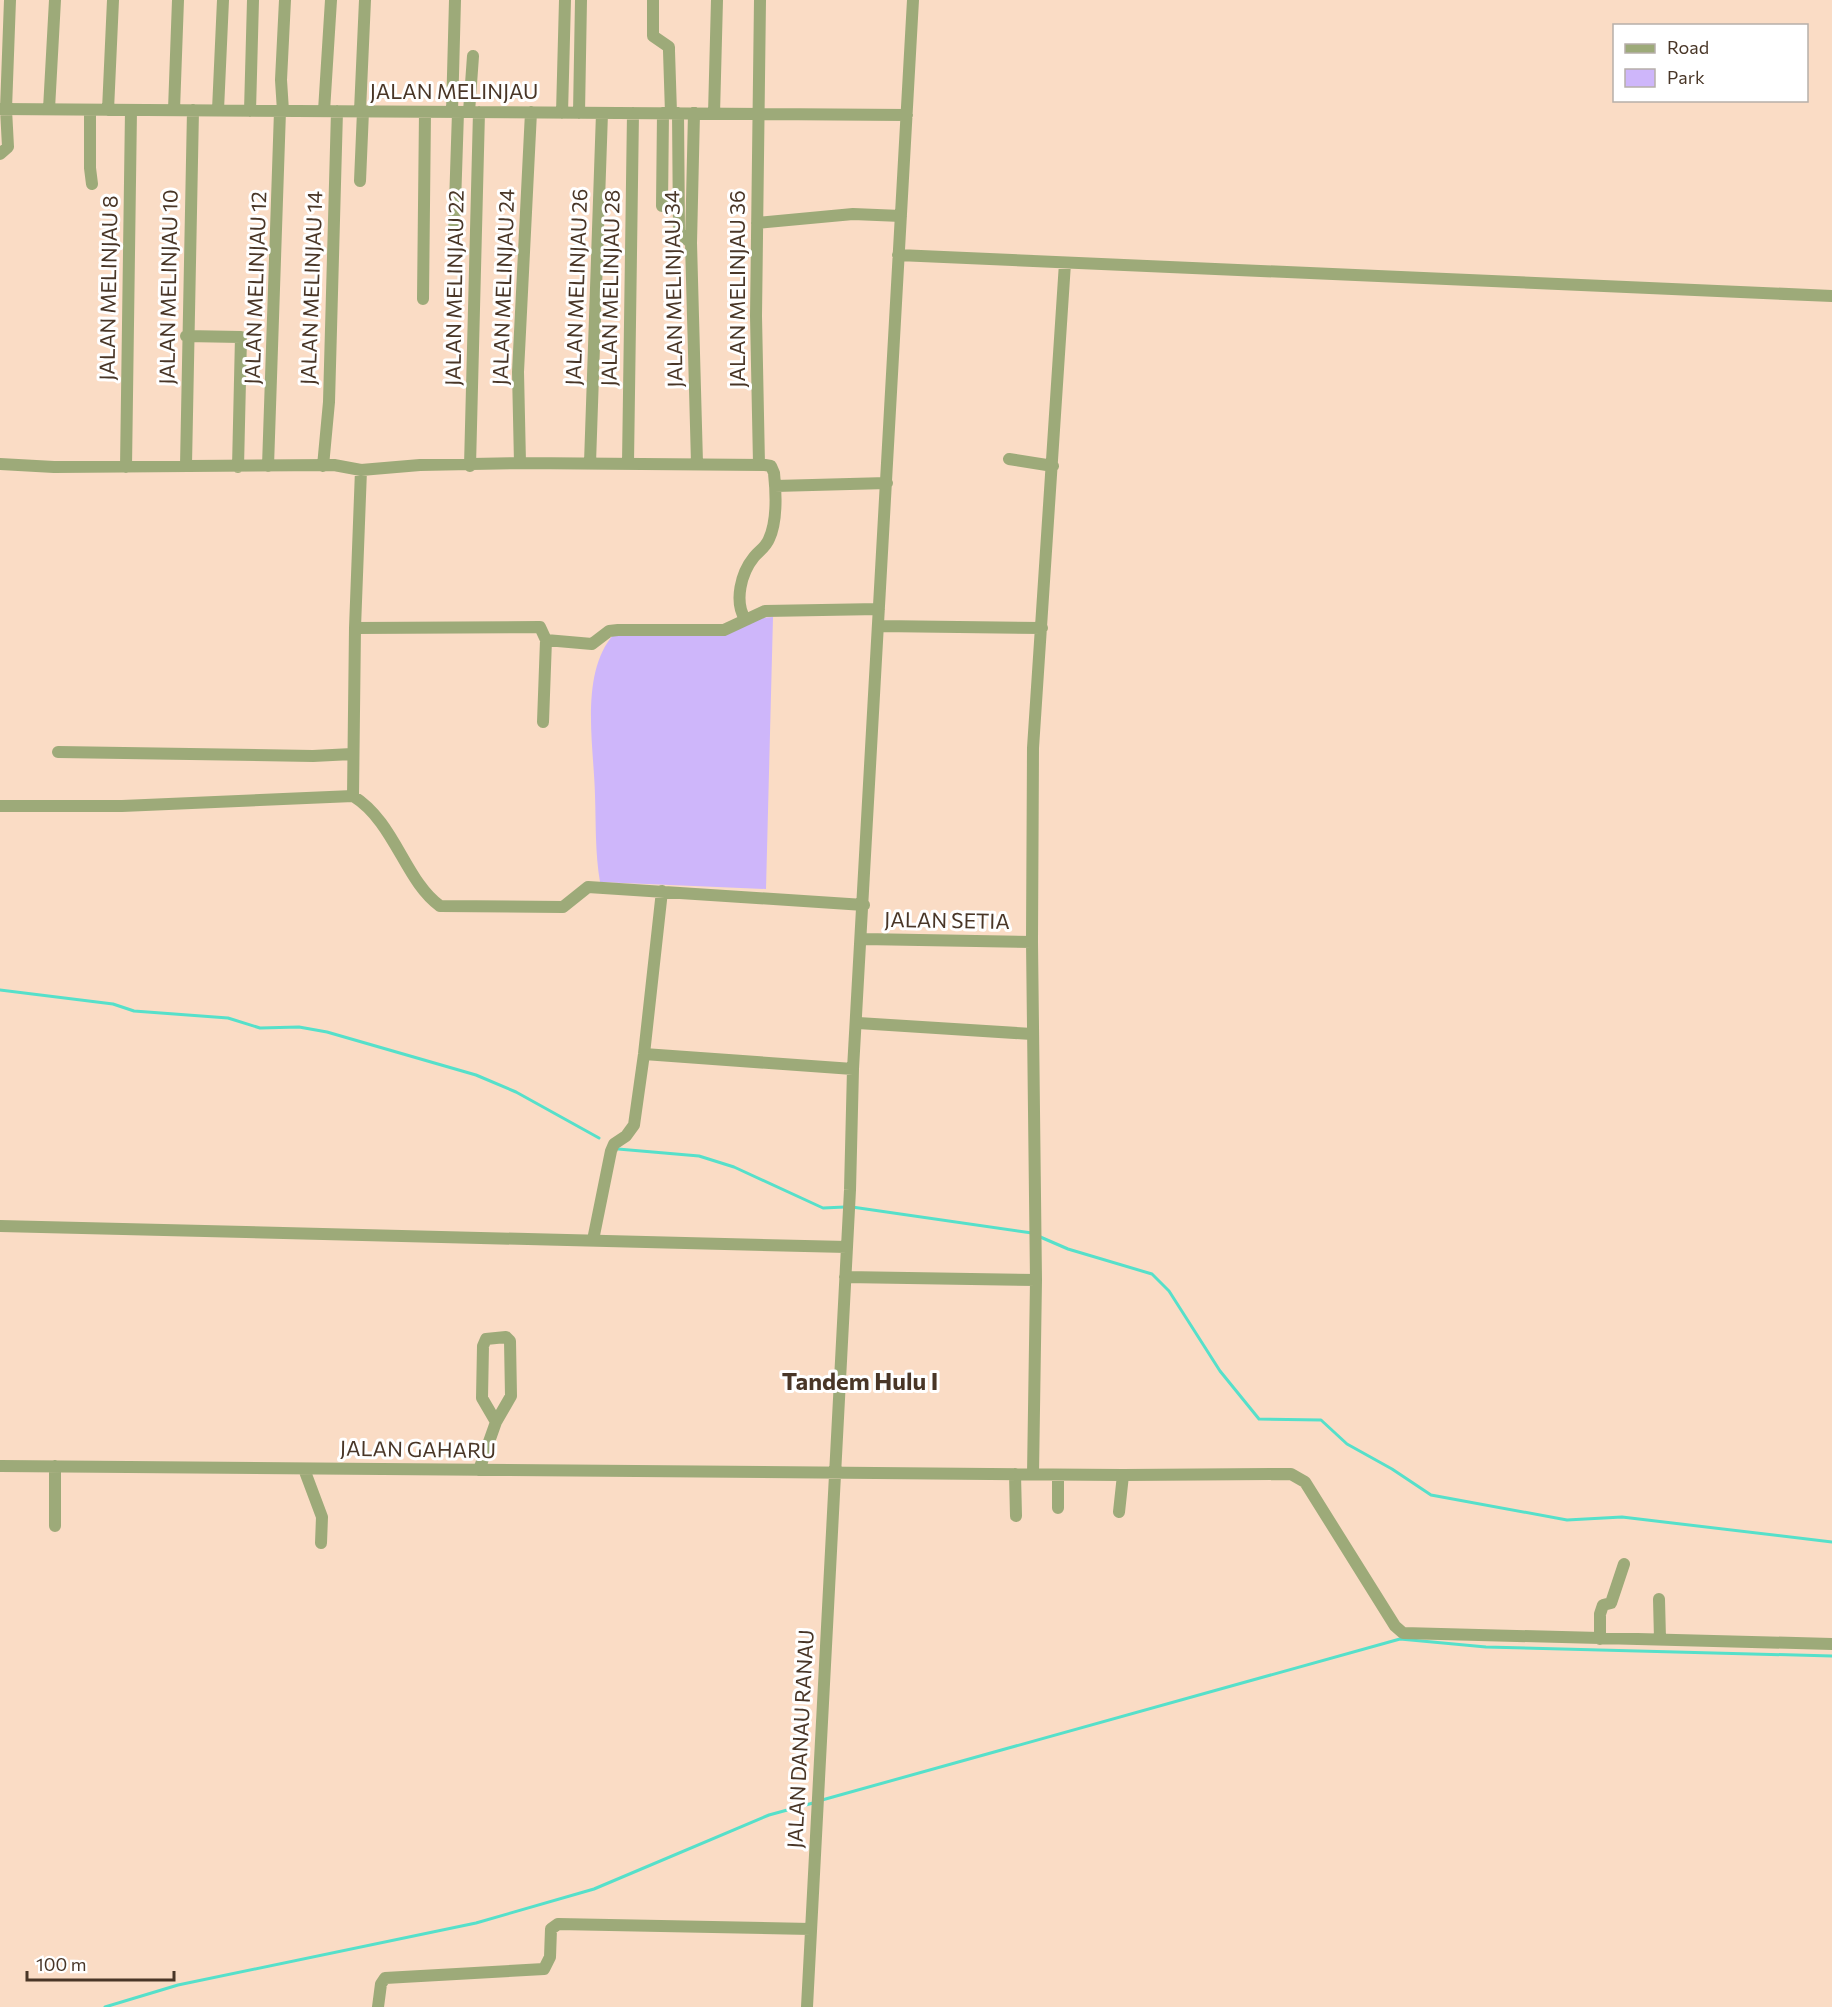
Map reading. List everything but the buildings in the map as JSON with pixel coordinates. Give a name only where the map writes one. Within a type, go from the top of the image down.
[{"type":"street","points":[[0,154],[8,147],[3,109],[10,0]]},
{"type":"street","points":[[49,109],[55,0]]},
{"type":"street","points":[[108,110],[113,0]]},
{"type":"street","points":[[174,110],[178,0]]},
{"type":"street","points":[[218,110],[223,0]]},
{"type":"street","points":[[250,111],[253,0]]},
{"type":"street","name":"JALAN MELINJAU 12","points":[[268,466],[285,0]]},
{"type":"street","name":"JALAN MELINJAU 14","points":[[323,466],[329,402],[331,0]]},
{"type":"street","points":[[360,181],[364,0]]},
{"type":"street","points":[[455,0],[465,112]]},
{"type":"street","points":[[562,112],[565,0]]},
{"type":"street","points":[[579,113],[581,0]]},
{"type":"street","points":[[653,0],[654,36],[669,47],[670,113],[679,232],[691,243]]},
{"type":"street","points":[[714,114],[717,0]]},
{"type":"street","name":"JALAN MELINJAU 36","points":[[759,464],[757,223],[760,0]]},
{"type":"street","name":"JALAN DANAU RANAU","points":[[807,2007],[850,1191],[853,1069],[858,1023],[913,0]]},
{"type":"street","points":[[454,235],[465,112],[473,56]]},
{"type":"street","name":"JALAN MELINJAU","points":[[3,109],[907,115]]},
{"type":"street","points":[[90,110],[90,168],[93,184]]},
{"type":"street","name":"JALAN MELINJAU 8","points":[[126,467],[131,110]]},
{"type":"street","name":"JALAN MELINJAU 10","points":[[186,465],[186,336],[193,110]]},
{"type":"street","points":[[423,299],[425,112]]},
{"type":"street","name":"JALAN MELINJAU 22","points":[[465,112],[470,466]]},
{"type":"street","name":"JALAN MELINJAU 24","points":[[520,463],[518,372],[531,112]]},
{"type":"street","name":"JALAN MELINJAU 26","points":[[590,463],[602,113]]},
{"type":"street","name":"JALAN MELINJAU 28","points":[[628,463],[633,113]]},
{"type":"street","points":[[662,206],[670,113]]},
{"type":"street","name":"JALAN MELINJAU 34","points":[[694,113],[691,243],[697,463]]},
{"type":"street","points":[[757,223],[853,214],[901,216]]},
{"type":"street","points":[[898,255],[1832,296]]},
{"type":"street","points":[[1033,1474],[1036,1280],[1032,1034],[1033,748],[1065,262]]},
{"type":"street","points":[[186,336],[241,337],[238,467]]},
{"type":"street","points":[[1010,459],[1053,466]]},
{"type":"street","points":[[0,464],[126,467],[323,466],[361,470],[420,465],[470,466],[520,463],[759,464],[773,470],[775,486],[770,538],[753,558],[741,580],[740,607],[745,619]]},
{"type":"street","points":[[353,796],[355,628],[361,470]]},
{"type":"street","points":[[775,486],[886,483]]},
{"type":"street","points":[[546,640],[592,644],[609,631],[724,630],[765,611],[879,609]]},
{"type":"street","points":[[355,628],[535,626],[542,628],[546,640],[543,722]]},
{"type":"street","points":[[879,626],[1042,628]]},
{"type":"street","points":[[58,752],[313,756],[352,754]]},
{"type":"street","points":[[0,806],[122,806],[353,796],[375,816],[399,848],[424,891],[440,906],[563,908],[588,887],[864,905]]},
{"type":"street","points":[[593,1240],[611,1151],[614,1144],[626,1136],[634,1125],[645,1054],[662,891]]},
{"type":"street","name":"JALAN SETIA","points":[[862,939],[1032,942]]},
{"type":"street","points":[[858,1023],[1032,1034]]},
{"type":"street","points":[[645,1054],[853,1069]]},
{"type":"street","points":[[0,1226],[847,1247]]},
{"type":"street","points":[[845,1278],[1036,1280]]},
{"type":"street","points":[[479,1470],[496,1422],[511,1396],[510,1341],[506,1337],[486,1339],[483,1346],[482,1398],[496,1422]]},
{"type":"street","name":"JALAN GAHARU","points":[[0,1466],[1058,1475],[1291,1474],[1302,1478],[1395,1626],[1403,1633],[1600,1639]]},
{"type":"street","points":[[55,1526],[56,1466]]},
{"type":"street","points":[[304,1469],[322,1517],[321,1543]]},
{"type":"street","points":[[1015,1474],[1016,1516]]},
{"type":"street","points":[[1058,1475],[1058,1508]]},
{"type":"street","points":[[1119,1512],[1122,1475]]},
{"type":"street","points":[[1624,1564],[1611,1603],[1603,1605],[1600,1614],[1600,1639],[1832,1644]]},
{"type":"street","points":[[1659,1599],[1660,1639]]},
{"type":"street","points":[[378,2007],[381,1984],[385,1978],[544,1969],[550,1957],[551,1929],[558,1924],[811,1929]]},
{"type":"green space","points":[[773,617],[766,889],[600,882],[596,849],[591,711],[592,689],[603,650],[614,634],[730,631],[757,618]]},
{"type":"waterway","points":[[0,990],[113,1004],[134,1011],[228,1018],[260,1028],[299,1027],[327,1032],[476,1075],[516,1092],[599,1138]]},
{"type":"waterway","points":[[618,1149],[699,1156],[734,1167],[823,1208],[845,1207]]},
{"type":"waterway","points":[[852,1207],[1032,1233]]},
{"type":"waterway","points":[[1038,1236],[1068,1249],[1152,1274],[1169,1291],[1220,1371],[1259,1419],[1321,1420],[1347,1444],[1392,1469],[1431,1495],[1567,1520],[1622,1517],[1832,1542]]},
{"type":"waterway","points":[[822,1800],[1400,1639],[1486,1647],[1832,1656]]},
{"type":"waterway","points":[[105,2007],[178,1985],[476,1923],[594,1889],[769,1815],[813,1803]]},
{"type":"district","name":"Tandem Hulu I","points":[[860,1382]]}]
